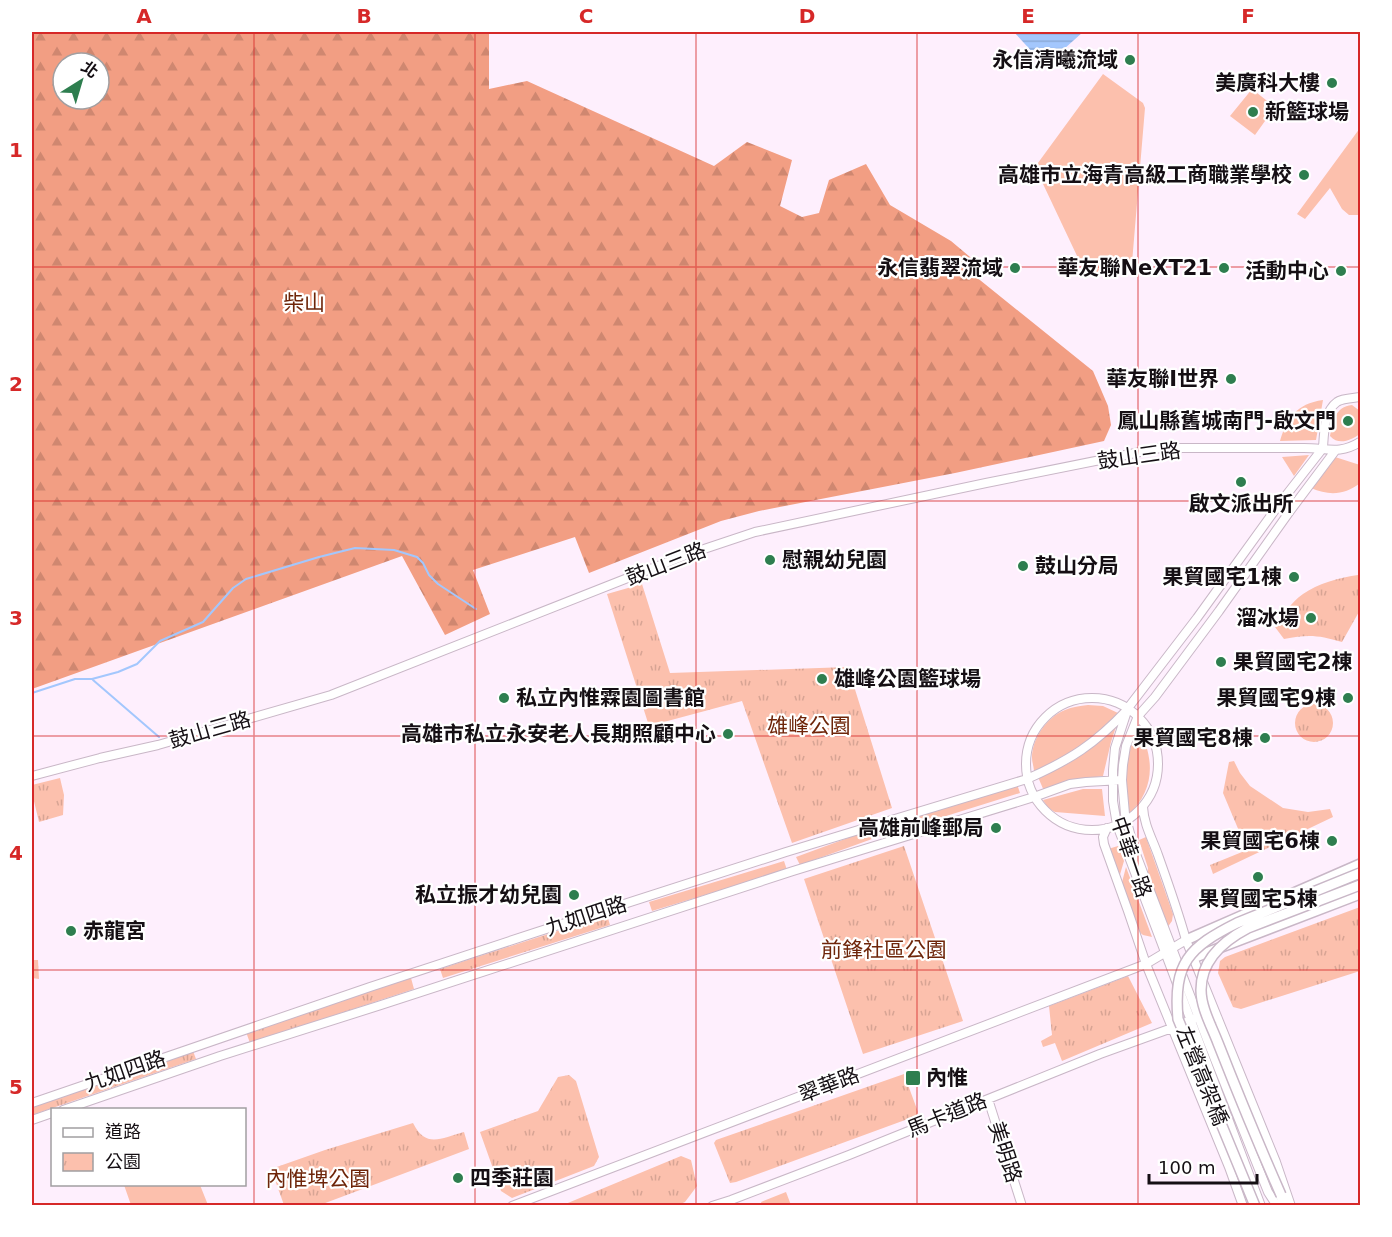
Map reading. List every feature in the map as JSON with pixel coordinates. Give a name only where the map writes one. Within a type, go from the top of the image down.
[{"type":"main road","points":[[1186,940],[1360,864]]},
{"type":"main road","name":"左營高架橋","points":[[1255,1206],[1178,1019],[1177,991],[1180,975],[1187,958],[1219,932],[1360,873]]},
{"type":"main road","name":"左營高架橋","points":[[1283,1206],[1281,1195],[1206,1011],[1201,990],[1203,979],[1215,952],[1237,934],[1360,885]]},
{"type":"main road","points":[[1193,958],[1360,894]]},
{"type":"street","points":[[1323,448],[1330,410],[1337,401],[1360,397]]},
{"type":"street","points":[[1335,451],[1360,442]]},
{"type":"street","name":"鼓山三路","points":[[32,776],[158,745],[331,695],[686,555],[755,532],[1160,448],[1323,448],[1335,451]]},
{"type":"street","name":"中華一路","points":[[1169,950],[1117,825],[1113,801],[1115,748],[1127,709],[1323,448]]},
{"type":"street","name":"中華一路","points":[[1261,1206],[1134,849],[1126,821],[1122,780],[1123,765],[1126,746],[1138,716],[1155,697],[1228,599],[1335,451]]},
{"type":"street","points":[[1086,698],[1108,700],[1138,716],[1148,728],[1155,743],[1158,758],[1154,786],[1143,807],[1126,821],[1096,830],[1084,830],[1062,823],[1047,813],[1034,797],[1027,779],[1025,762],[1028,745],[1043,718],[1052,710],[1068,702],[1086,698]]},
{"type":"street","name":"九如四路","points":[[32,1103],[526,936],[792,850],[1027,779],[1055,767],[1080,752],[1110,728],[1127,709]]},
{"type":"street","name":"九如四路","points":[[69,1108],[220,1056],[1070,784],[1122,780]]},
{"type":"street","name":"中華一路","points":[[1143,807],[1145,825],[1175,902],[1186,940],[1276,1162],[1291,1206]]},
{"type":"street","name":"中華一路","points":[[1107,828],[1103,837],[1104,844],[1146,964],[1243,1206]]},
{"type":"street","name":"翠華路","points":[[512,1206],[1146,964],[1186,940]]},
{"type":"street","name":"翠華路","points":[[1146,964],[1193,958]]},
{"type":"street","name":"中華一路","points":[[1194,1018],[1276,1206]]},
{"type":"street","name":"馬卡道路","points":[[712,1206],[849,1155],[1194,1018],[1218,1019]]},
{"type":"street","name":"美明路","points":[[988,1099],[1022,1206]]},
{"type":"street","points":[[32,1120],[51,1113]]},
{"type":"green space","name":"柴山","points":[[32,32],[368,32],[376,34],[489,32],[489,89],[527,81],[714,166],[747,142],[792,160],[780,206],[802,217],[819,213],[829,180],[866,164],[890,205],[951,241],[976,262],[970,272],[1093,371],[1108,406],[1111,425],[1104,441],[759,511],[721,521],[589,573],[575,537],[473,570],[490,614],[445,635],[402,556],[32,689]]},
{"type":"green space","points":[[1103,74],[1143,103],[1145,108],[1132,263],[1087,277],[1035,167]]},
{"type":"green space","name":"新籃球場","points":[[1252,89],[1275,107],[1255,135],[1230,116]]},
{"type":"green space","points":[[1360,128],[1360,215],[1349,215],[1342,209],[1330,188],[1305,219],[1297,214]]},
{"type":"green space","points":[[1323,400],[1316,440],[1280,441],[1294,413],[1306,405]]},
{"type":"green space","points":[[1352,405],[1360,411],[1360,434],[1345,441],[1337,441],[1330,436],[1332,425],[1338,412]]},
{"type":"green space","points":[[1309,455],[1294,476],[1282,457]]},
{"type":"green space","points":[[1335,457],[1360,465],[1360,483],[1349,490],[1337,493],[1311,488]]},
{"type":"green space","points":[[1358,575],[1360,610],[1342,642],[1313,636],[1284,639],[1275,627],[1295,601],[1309,590],[1344,577]]},
{"type":"green space","name":"雄峰公園","points":[[642,584],[670,673],[848,667],[892,808],[792,843],[742,701],[649,726],[607,594]]},
{"type":"green space","points":[[1314,704],[1327,710],[1333,723],[1327,736],[1314,742],[1301,736],[1295,723],[1301,710]]},
{"type":"green space","points":[[1103,706],[1118,713],[1072,753],[1034,772],[1033,750],[1042,729],[1058,713],[1073,707]]},
{"type":"green space","points":[[1137,726],[1147,749],[1150,772],[1144,795],[1128,815],[1126,764]]},
{"type":"green space","points":[[1116,727],[1103,776],[1076,780],[1044,791],[1038,777],[1080,756]]},
{"type":"green space","points":[[1234,761],[1250,786],[1283,808],[1308,812],[1330,809],[1333,817],[1213,874],[1210,865],[1247,850],[1223,793],[1229,762]]},
{"type":"green space","points":[[60,778],[64,795],[63,815],[39,822],[32,785]]},
{"type":"green space","points":[[1017,784],[1020,793],[911,827],[908,818]]},
{"type":"green space","points":[[1083,789],[1102,789],[1105,816],[1055,812],[1048,808],[1043,800]]},
{"type":"green space","points":[[894,821],[897,830],[800,865],[796,857]]},
{"type":"green space","points":[[1146,837],[1173,914],[1172,921],[1167,928],[1147,877],[1148,868],[1139,840]]},
{"type":"green space","name":"前鋒社區公園","points":[[904,846],[963,1021],[863,1054],[804,879]]},
{"type":"green space","points":[[1118,846],[1124,861],[1119,878],[1108,849]]},
{"type":"green space","points":[[784,861],[787,870],[652,911],[649,902]]},
{"type":"green space","points":[[1126,867],[1152,937],[1138,931],[1121,886]]},
{"type":"green space","points":[[1360,907],[1360,971],[1241,1009],[1233,1007],[1218,973],[1220,961],[1225,957]]},
{"type":"green space","points":[[607,915],[610,925],[443,978],[440,969]]},
{"type":"green space","points":[[32,960],[38,960],[39,979],[32,978]]},
{"type":"green space","points":[[1128,976],[1152,1023],[1062,1061],[1055,1043],[1043,1047],[1041,1041],[1052,1035],[1049,1006]]},
{"type":"green space","points":[[411,978],[414,989],[250,1043],[246,1032]]},
{"type":"green space","points":[[193,1051],[196,1059],[32,1115],[32,1106]]},
{"type":"green space","points":[[904,1074],[918,1112],[916,1116],[730,1183],[714,1143],[716,1140]]},
{"type":"green space","points":[[569,1075],[576,1081],[599,1157],[594,1166],[512,1198],[501,1191],[480,1132],[538,1111],[558,1077]]},
{"type":"green space","name":"內惟埤公園","points":[[413,1123],[423,1136],[429,1139],[441,1139],[464,1132],[469,1149],[320,1205],[284,1205],[271,1169]]},
{"type":"green space","points":[[681,1156],[691,1160],[697,1186],[685,1202],[676,1206],[563,1205]]},
{"type":"green space","points":[[124,1186],[200,1186],[208,1205],[139,1206],[137,1204],[131,1205]]},
{"type":"green space","points":[[786,1192],[791,1205],[762,1205],[761,1202]]},
{"type":"water","points":[[1014,32],[1083,32],[1045,66]]},
{"type":"waterway","points":[[32,693],[75,679],[92,679],[118,672],[137,664],[160,641],[203,622],[233,588],[246,579],[355,548],[394,550],[417,557],[438,584],[476,609]]},
{"type":"waterway","points":[[93,680],[159,737]]},
{"type":"place","name":"永信清曦流域","points":[[1130,60]]},
{"type":"place","name":"美廣科大樓","points":[[1332,83]]},
{"type":"place","name":"新籃球場","points":[[1253,112]]},
{"type":"place","name":"高雄市立海青高級工商職業學校","points":[[1304,175]]},
{"type":"place","name":"永信翡翠流域","points":[[1015,268]]},
{"type":"place","name":"華友聯NeXT21","points":[[1224,268]]},
{"type":"place","name":"活動中心","points":[[1341,271]]},
{"type":"place","name":"華友聯I世界","points":[[1231,379]]},
{"type":"place","name":"鳳山縣舊城南門-啟文門","points":[[1348,421]]},
{"type":"place","name":"啟文派出所","points":[[1241,482]]},
{"type":"place","name":"慰親幼兒園","points":[[770,560]]},
{"type":"place","name":"鼓山分局","points":[[1023,566]]},
{"type":"place","name":"果貿國宅1棟","points":[[1294,577]]},
{"type":"place","name":"溜冰場","points":[[1311,618]]},
{"type":"place","name":"果貿國宅2棟","points":[[1221,662]]},
{"type":"place","name":"雄峰公園籃球場","points":[[822,679]]},
{"type":"place","name":"私立內惟霖園圖書館","points":[[504,698]]},
{"type":"place","name":"果貿國宅9棟","points":[[1348,698]]},
{"type":"place","name":"高雄市私立永安老人長期照顧中心","points":[[728,734]]},
{"type":"place","name":"果貿國宅8棟","points":[[1265,738]]},
{"type":"place","name":"高雄前峰郵局","points":[[996,828]]},
{"type":"place","name":"果貿國宅6棟","points":[[1332,841]]},
{"type":"place","name":"果貿國宅5棟","points":[[1258,877]]},
{"type":"place","name":"私立振才幼兒園","points":[[574,895]]},
{"type":"place","name":"赤龍宮","points":[[71,931]]},
{"type":"place","name":"內惟","points":[[913,1078]]},
{"type":"place","name":"四季莊園","points":[[458,1178]]}]
